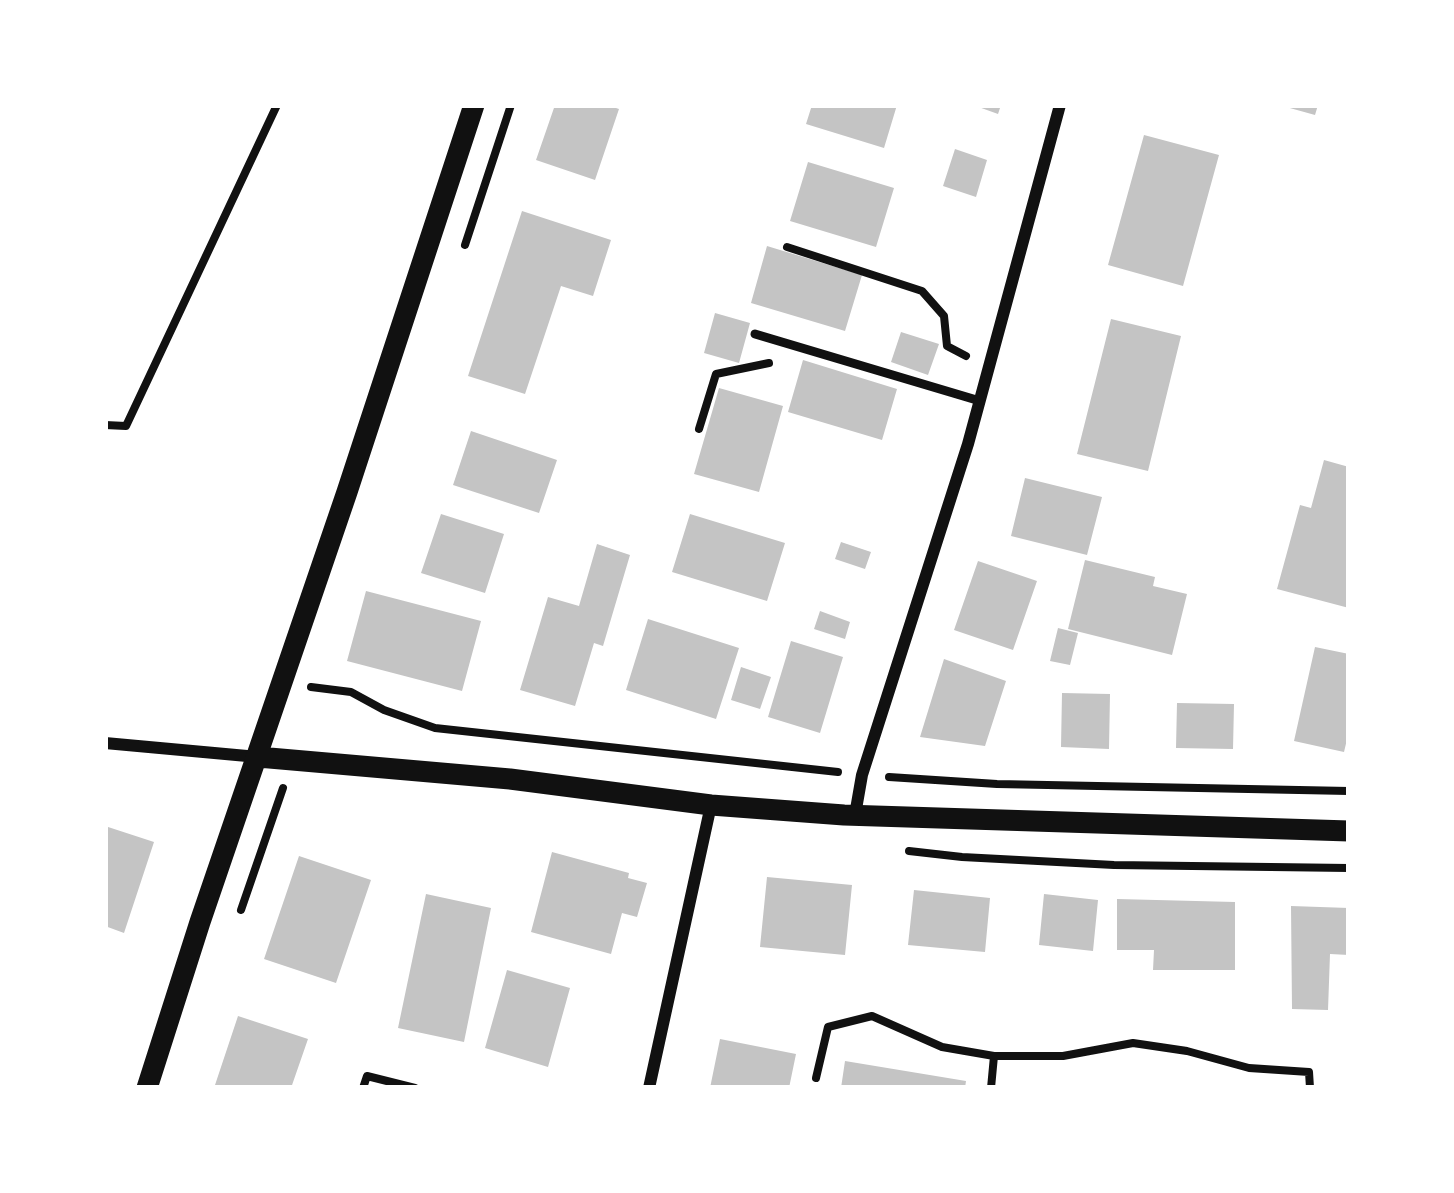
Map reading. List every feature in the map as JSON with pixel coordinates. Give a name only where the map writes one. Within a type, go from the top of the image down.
[{"type":"street","points":[[147,1088],[474,105]]},
{"type":"street","points":[[855,815],[862,775],[980,401],[1060,105]]},
{"type":"street","points":[[105,743],[510,779],[711,805],[855,815],[1349,831]]},
{"type":"street","points":[[649,1088],[711,805]]},
{"type":"lane","points":[[755,334],[980,401]]},
{"type":"path","points":[[105,425],[126,426],[277,105]]},
{"type":"path","points":[[787,247],[922,290],[944,316],[947,346],[988,368]]},
{"type":"path","points":[[699,429],[716,374],[766,364],[804,348]]},
{"type":"path","points":[[316,687],[351,692],[434,728],[862,775],[997,784],[1349,791]]},
{"type":"path","points":[[894,850],[1114,865],[1349,868]]},
{"type":"path","points":[[816,1078],[828,1027],[872,1016],[942,1047],[994,1056],[1063,1056],[1133,1043],[1249,1069],[1309,1072],[1310,1088]]},
{"type":"path","points":[[991,1088],[994,1056]]},
{"type":"path","points":[[363,1088],[367,1076],[415,1088]]},
{"type":"building","points":[[555,105],[619,109],[595,180],[536,160]]},
{"type":"building","points":[[812,105],[897,105],[884,148],[806,124]]},
{"type":"building","points":[[973,105],[1001,105],[998,114]]},
{"type":"building","points":[[1279,105],[1318,105],[1315,115]]},
{"type":"building","points":[[1144,135],[1219,155],[1183,286],[1108,265]]},
{"type":"building","points":[[955,149],[987,160],[976,197],[943,186]]},
{"type":"building","points":[[808,162],[894,188],[876,247],[790,221]]},
{"type":"building","points":[[522,211],[611,240],[593,296],[561,286],[525,394],[468,376]]},
{"type":"building","points":[[767,246],[862,275],[845,331],[751,303]]},
{"type":"building","points":[[715,313],[750,323],[739,363],[704,353]]},
{"type":"building","points":[[1111,319],[1181,336],[1148,471],[1077,454]]},
{"type":"building","points":[[901,332],[939,344],[928,375],[891,362]]},
{"type":"building","points":[[803,360],[897,389],[882,440],[788,412]]},
{"type":"building","points":[[719,388],[783,406],[759,492],[694,474]]},
{"type":"building","points":[[471,431],[557,460],[539,513],[453,485]]},
{"type":"building","points":[[1324,460],[1349,467],[1349,608],[1277,589],[1300,505],[1311,508]]},
{"type":"building","points":[[1025,478],[1102,497],[1087,555],[1011,536]]},
{"type":"building","points":[[441,514],[504,534],[485,593],[421,573]]},
{"type":"building","points":[[690,514],[785,543],[767,601],[672,572]]},
{"type":"building","points":[[841,542],[871,552],[865,569],[835,559]]},
{"type":"building","points":[[597,544],[630,555],[603,646],[594,643],[575,706],[520,690],[548,597],[579,606]]},
{"type":"building","points":[[1085,560],[1155,577],[1153,586],[1187,594],[1172,655],[1068,629]]},
{"type":"building","points":[[978,561],[1037,581],[1013,650],[954,630]]},
{"type":"building","points":[[366,591],[481,621],[462,691],[347,661]]},
{"type":"building","points":[[820,611],[850,622],[845,639],[814,629]]},
{"type":"building","points":[[648,619],[739,648],[716,719],[626,690]]},
{"type":"building","points":[[1058,628],[1078,633],[1070,665],[1050,661]]},
{"type":"building","points":[[791,641],[843,657],[820,733],[768,717]]},
{"type":"building","points":[[1315,647],[1349,654],[1349,731],[1344,752],[1294,741]]},
{"type":"building","points":[[944,659],[1006,681],[985,746],[920,737]]},
{"type":"building","points":[[741,667],[771,677],[760,709],[731,700]]},
{"type":"building","points":[[1062,693],[1110,694],[1109,749],[1061,747]]},
{"type":"building","points":[[1177,703],[1234,704],[1233,749],[1176,748]]},
{"type":"building","points":[[105,826],[154,842],[124,933],[105,926]]},
{"type":"building","points":[[552,852],[629,873],[628,878],[647,883],[637,917],[622,913],[611,954],[531,932]]},
{"type":"building","points":[[299,856],[371,880],[336,983],[264,959]]},
{"type":"building","points":[[767,877],[852,885],[845,955],[760,947]]},
{"type":"building","points":[[914,890],[990,898],[985,952],[908,945]]},
{"type":"building","points":[[426,894],[491,908],[464,1042],[398,1028]]},
{"type":"building","points":[[1044,894],[1098,900],[1093,951],[1039,945]]},
{"type":"building","points":[[1117,899],[1235,902],[1235,970],[1153,970],[1154,950],[1117,950]]},
{"type":"building","points":[[1291,906],[1349,908],[1349,955],[1330,954],[1328,1010],[1292,1009]]},
{"type":"building","points":[[507,970],[570,988],[548,1067],[485,1048]]},
{"type":"building","points":[[238,1016],[308,1039],[291,1088],[214,1088]]},
{"type":"building","points":[[720,1039],[796,1054],[789,1088],[710,1088]]},
{"type":"building","points":[[845,1061],[966,1081],[965,1088],[841,1088]]}]
